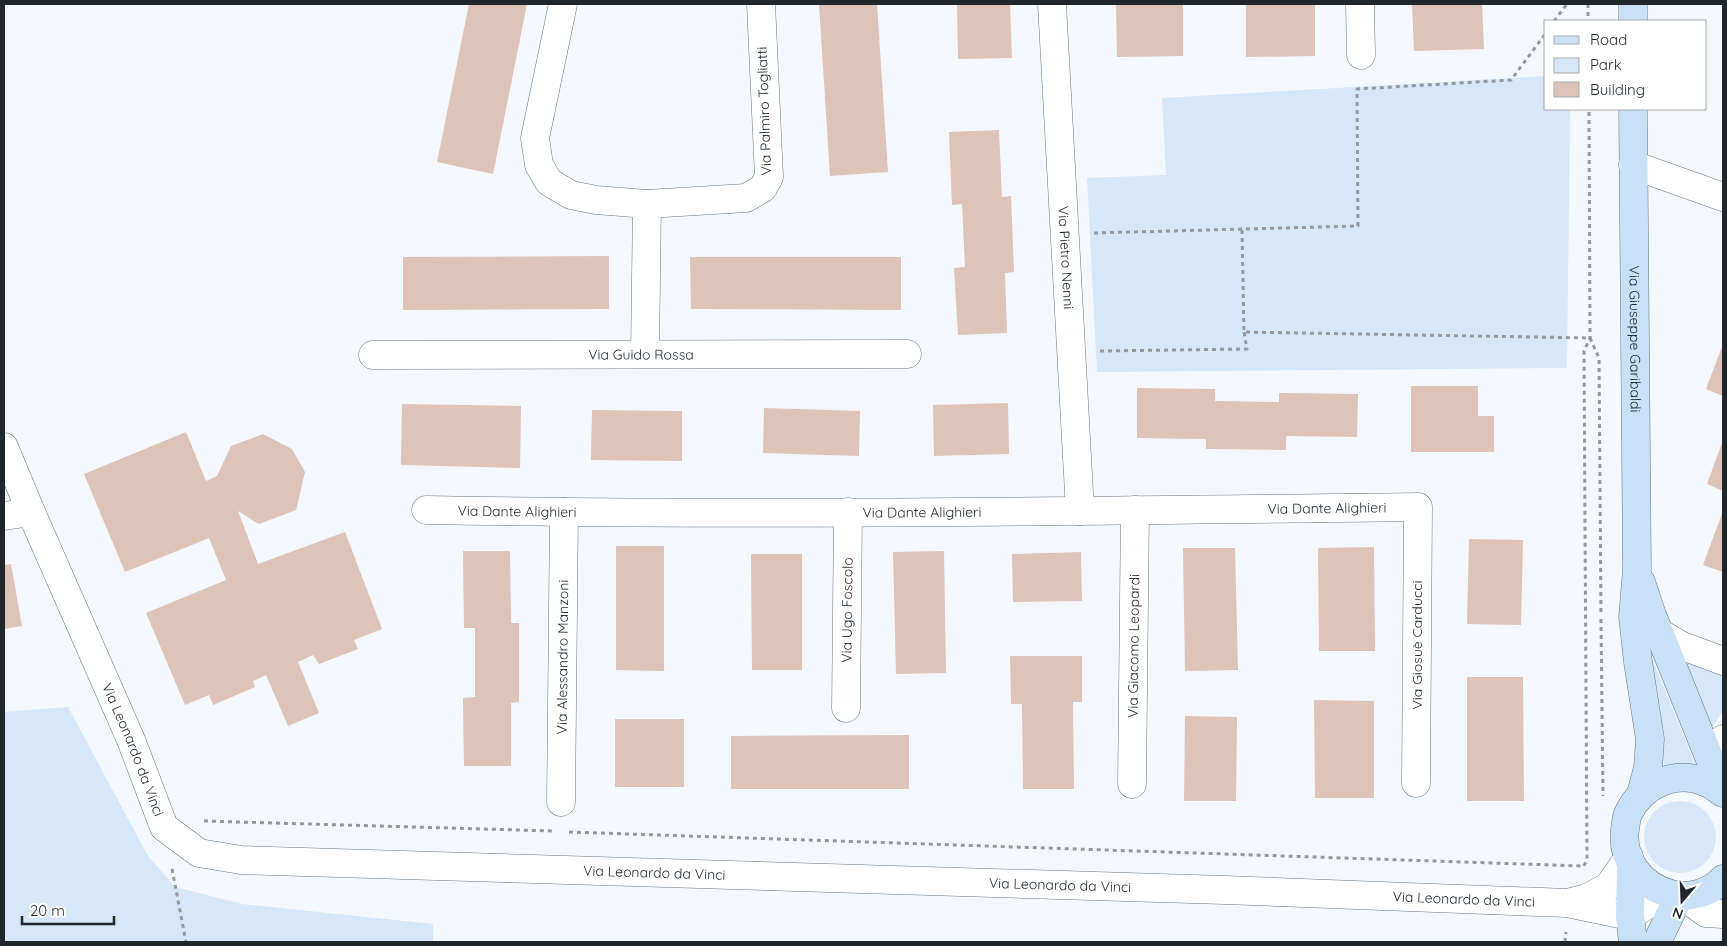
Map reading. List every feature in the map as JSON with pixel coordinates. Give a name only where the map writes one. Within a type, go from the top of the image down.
[{"type":"main road","points":[[1633,4],[1633,20]]},
{"type":"main road","name":"Via Giuseppe Garibaldi","points":[[1633,110],[1637,569],[1634,617],[1638,662],[1650,739],[1648,768],[1641,794]]},
{"type":"main road","name":"Via Giuseppe Garibaldi","points":[[1637,569],[1660,633],[1721,786]]},
{"type":"main road","points":[[1633,942],[1630,916],[1630,861],[1624,841],[1627,815],[1641,794],[1656,784],[1673,778],[1692,778],[1721,786]]},
{"type":"main road","points":[[1630,861],[1645,882],[1676,895],[1703,893],[1723,879]]},
{"type":"main road","points":[[1657,942],[1676,895]]},
{"type":"street","name":"Via Palmiro Togliatti","points":[[563,4],[535,138],[539,164],[549,182],[571,195],[596,200],[647,204],[746,198],[763,188],[769,177],[760,4]]},
{"type":"street","name":"Via Pietro Nenni","points":[[1052,4],[1080,511]]},
{"type":"street","points":[[1360,4],[1362,55]]},
{"type":"street","points":[[1633,165],[1723,197]]},
{"type":"street","points":[[645,354],[647,204]]},
{"type":"street","name":"Via Guido Rossa","points":[[373,355],[907,354]]},
{"type":"street","name":"Via Leonardo da Vinci","points":[[4,447],[30,512],[131,740],[164,827],[198,853],[241,860],[1225,890],[1567,903]]},
{"type":"street","name":"Via Dante Alighieri","points":[[426,510],[848,512],[1418,507]]},
{"type":"street","name":"Via Giosuè Carducci","points":[[1416,783],[1418,507]]},
{"type":"street","name":"Via Giacomo Leopardi","points":[[1132,784],[1135,510]]},
{"type":"street","points":[[4,516],[30,512]]},
{"type":"street","name":"Via Alessandro Manzoni","points":[[560,802],[564,512]]},
{"type":"street","name":"Via Ugo Foscolo","points":[[846,708],[848,512]]},
{"type":"street","points":[[1660,633],[1680,645],[1723,661]]},
{"type":"street","points":[[1721,786],[1723,739]]},
{"type":"street","points":[[1567,903],[1587,898],[1608,887],[1630,861]]},
{"type":"street","points":[[1567,903],[1630,916],[1676,895],[1706,912],[1723,914]]},
{"type":"path","points":[[1555,20],[1567,4]]},
{"type":"path","points":[[1588,4],[1588,20]]},
{"type":"path","points":[[1065,234],[1358,226],[1357,89],[1511,80],[1544,36]]},
{"type":"path","points":[[1589,110],[1590,338],[1599,358],[1603,799]]},
{"type":"path","points":[[1071,351],[1247,349],[1244,332],[1242,230]]},
{"type":"path","points":[[1244,332],[1590,338]]},
{"type":"path","points":[[1565,942],[1570,882],[1584,866],[1587,859],[1584,350],[1590,338]]},
{"type":"path","points":[[186,942],[164,827],[210,820],[554,831]]},
{"type":"path","points":[[564,832],[1591,866]]},
{"type":"green space","points":[[1544,76],[1544,110],[1570,110],[1567,368],[1097,372],[1087,178],[1166,175],[1162,98]]},
{"type":"green space","points":[[1650,653],[1698,771],[1665,771],[1646,656]]},
{"type":"green space","points":[[1683,656],[1723,670],[1723,711],[1711,729]]},
{"type":"green space","points":[[68,707],[148,856],[175,887],[242,904],[433,924],[433,942],[4,942],[4,712]]},
{"type":"green space","points":[[1680,801],[1700,807],[1710,817],[1716,837],[1710,857],[1700,867],[1680,873],[1660,867],[1650,857],[1644,837],[1650,817],[1660,807]]},
{"type":"building","points":[[469,4],[527,4],[493,174],[437,162]]},
{"type":"building","points":[[819,4],[877,4],[888,172],[830,176]]},
{"type":"building","points":[[957,4],[1010,4],[1012,58],[958,59]]},
{"type":"building","points":[[1116,4],[1183,4],[1183,56],[1117,57]]},
{"type":"building","points":[[1246,4],[1315,4],[1315,56],[1246,57]]},
{"type":"building","points":[[1412,4],[1482,4],[1484,49],[1414,51]]},
{"type":"building","points":[[999,130],[1002,197],[1011,196],[1014,272],[1005,273],[1007,333],[958,335],[954,268],[965,267],[962,204],[952,205],[949,132]]},
{"type":"building","points":[[609,256],[609,309],[403,310],[403,257]]},
{"type":"building","points":[[690,257],[901,257],[901,310],[691,309]]},
{"type":"building","points":[[1723,344],[1723,396],[1706,389]]},
{"type":"building","points":[[1411,386],[1478,386],[1478,416],[1494,416],[1494,452],[1411,452]]},
{"type":"building","points":[[1137,388],[1215,389],[1215,401],[1279,402],[1279,393],[1358,394],[1357,437],[1286,436],[1286,450],[1206,449],[1206,439],[1137,438]]},
{"type":"building","points":[[1008,403],[1009,454],[934,456],[933,405]]},
{"type":"building","points":[[402,404],[521,406],[520,468],[401,465]]},
{"type":"building","points":[[764,408],[860,411],[859,456],[763,453]]},
{"type":"building","points":[[592,410],[682,411],[682,461],[591,460]]},
{"type":"building","points":[[186,432],[206,481],[217,476],[231,446],[263,434],[292,449],[305,472],[296,510],[259,524],[238,511],[258,564],[345,532],[382,629],[354,640],[358,649],[319,664],[313,655],[298,662],[319,713],[288,726],[266,675],[253,681],[255,687],[213,705],[209,695],[185,705],[146,613],[226,580],[209,538],[125,572],[84,474]]},
{"type":"building","points":[[1723,440],[1723,491],[1707,484]]},
{"type":"building","points":[[1723,511],[1723,572],[1703,565]]},
{"type":"building","points":[[1469,539],[1523,540],[1521,625],[1467,624]]},
{"type":"building","points":[[616,546],[664,546],[664,671],[616,670]]},
{"type":"building","points":[[1374,547],[1375,651],[1319,651],[1318,548]]},
{"type":"building","points":[[1183,548],[1235,548],[1238,670],[1185,671]]},
{"type":"building","points":[[463,551],[510,551],[511,623],[519,623],[519,702],[511,703],[511,766],[464,766],[463,698],[475,697],[475,628],[464,628]]},
{"type":"building","points":[[944,551],[946,673],[896,674],[893,552]]},
{"type":"building","points":[[1081,552],[1082,601],[1013,602],[1012,554]]},
{"type":"building","points":[[751,554],[802,554],[802,670],[752,670]]},
{"type":"building","points":[[11,564],[22,626],[4,629],[4,565]]},
{"type":"building","points":[[1010,656],[1082,656],[1082,702],[1073,702],[1074,789],[1023,789],[1022,704],[1011,704]]},
{"type":"building","points":[[1467,677],[1523,677],[1524,801],[1467,801]]},
{"type":"building","points":[[1314,700],[1374,701],[1374,798],[1315,798]]},
{"type":"building","points":[[1185,716],[1237,717],[1236,801],[1184,801]]},
{"type":"building","points":[[615,719],[684,719],[684,787],[615,787]]},
{"type":"building","points":[[909,735],[909,789],[731,789],[731,736]]}]
